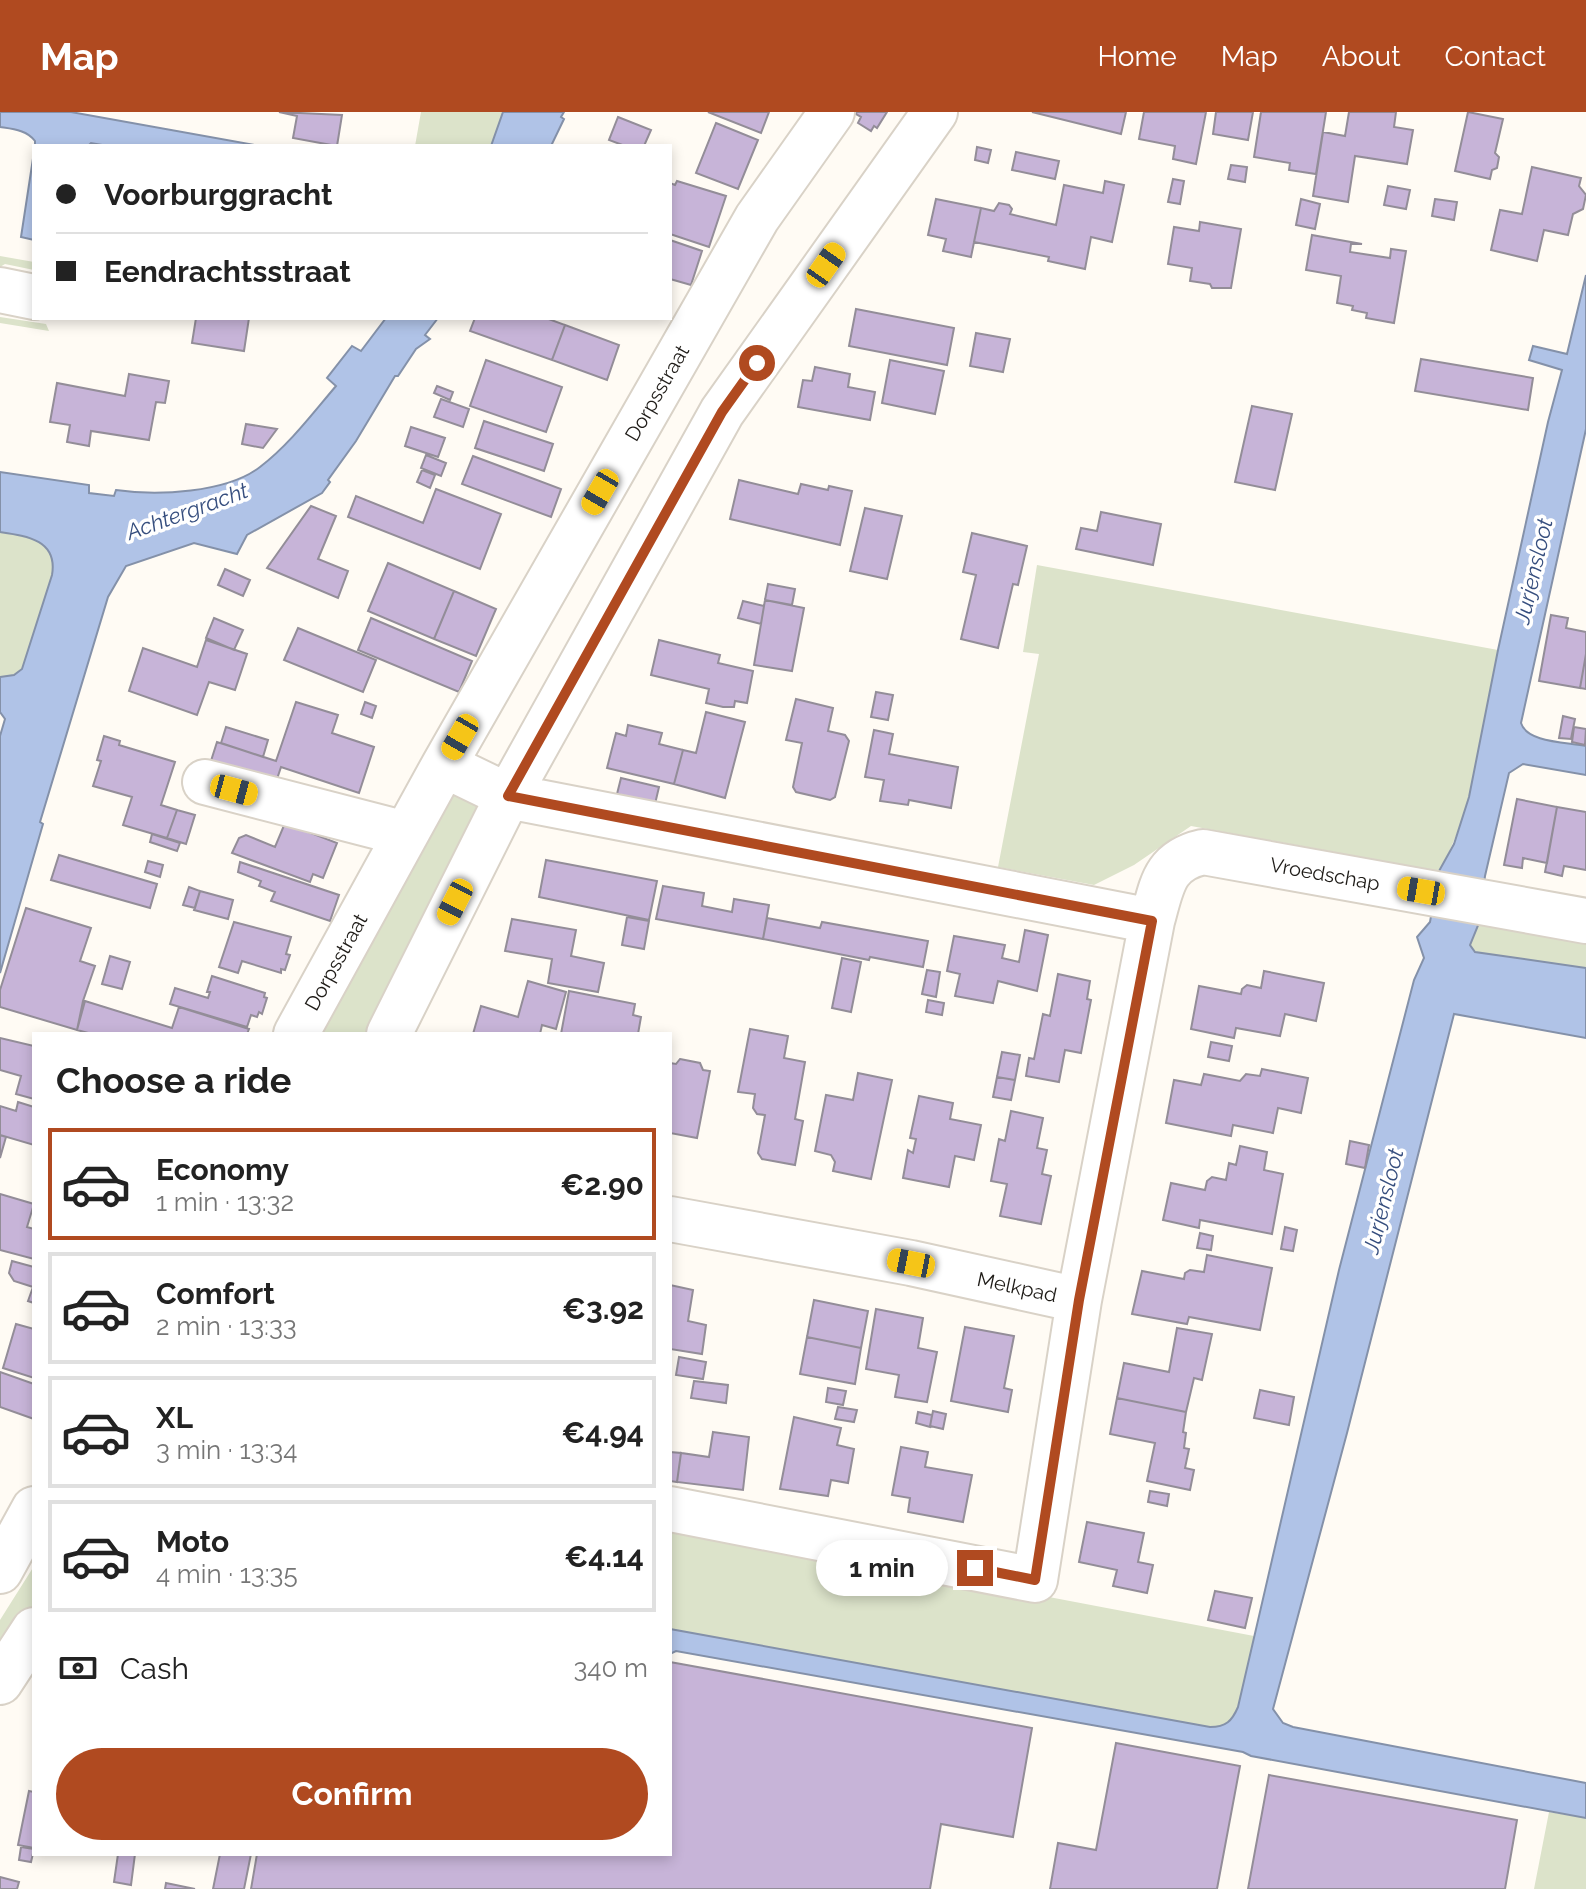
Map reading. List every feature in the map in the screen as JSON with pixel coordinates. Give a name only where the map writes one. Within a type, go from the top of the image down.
[{"type":"street","name":"Dorpsstraat","points":[[297,1032],[444,765],[757,218],[832,112]]},
{"type":"street","points":[[390,1032],[508,796],[722,412],[935,112]]},
{"type":"street","points":[[0,290],[32,297]]},
{"type":"street","points":[[444,765],[508,796],[1152,921]]},
{"type":"street","points":[[205,782],[406,834]]},
{"type":"street","name":"Vroedschap","points":[[1152,921],[1168,872],[1187,856],[1203,852],[1586,921]]},
{"type":"street","name":"Melkpad","points":[[672,1219],[911,1263],[1079,1300],[1152,921]]},
{"type":"street","points":[[672,1509],[1035,1580],[1079,1300]]},
{"type":"street","points":[[0,1571],[32,1513]]},
{"type":"street","points":[[0,1682],[32,1633]]},
{"type":"green space","points":[[421,112],[503,112],[492,144],[415,144]]},
{"type":"green space","points":[[0,256],[32,262],[32,270],[5,264],[0,267]]},
{"type":"green space","points":[[0,317],[46,324],[49,331],[0,323]]},
{"type":"green space","points":[[0,532],[38,542],[50,554],[53,563],[52,575],[22,669],[14,675],[0,677]]},
{"type":"green space","points":[[1037,565],[1498,650],[1470,792],[1452,846],[1439,871],[1191,826],[1134,865],[1094,885],[998,867],[1039,654],[1023,652]]},
{"type":"green space","points":[[457,791],[482,807],[371,1032],[323,1032],[440,800]]},
{"type":"green space","points":[[1478,924],[1586,944],[1586,968],[1475,952],[1470,945]]},
{"type":"green space","points":[[672,1525],[1254,1636],[1237,1710],[1231,1720],[1210,1727],[672,1629]]},
{"type":"green space","points":[[32,1569],[32,1615],[0,1657],[0,1620]]},
{"type":"green space","points":[[1549,1812],[1586,1818],[1586,1889],[1534,1889]]},
{"type":"water","points":[[0,112],[71,112],[249,144],[35,144],[28,134],[0,127]]},
{"type":"water","points":[[503,112],[564,112],[561,117],[564,119],[552,144],[492,144]]},
{"type":"water","points":[[32,165],[32,240],[21,237]]},
{"type":"water","name":"Jurjensloot","points":[[1586,275],[1586,429],[1521,723],[1525,730],[1539,738],[1586,746],[1586,775],[1523,764],[1509,773],[1485,876],[1479,923],[1470,945],[1475,952],[1586,968],[1586,1038],[1454,1014],[1273,1709],[1283,1723],[1293,1727],[1586,1783],[1586,1818],[1251,1756],[1243,1752],[676,1651],[672,1653],[672,1629],[1210,1727],[1220,1726],[1233,1716],[1238,1707],[1339,1270],[1414,980],[1424,958],[1417,937],[1430,922],[1439,871],[1454,844],[1469,797],[1498,650],[1562,370],[1529,360],[1533,346],[1567,354]]},
{"type":"water","name":"Achtergracht","points":[[384,320],[436,320],[425,335],[430,339],[416,349],[395,376],[322,493],[247,535],[237,554],[194,543],[126,566],[108,597],[40,822],[43,824],[0,973],[0,736],[5,719],[0,712],[0,677],[14,675],[22,669],[52,575],[53,563],[45,547],[38,542],[0,532],[0,472],[89,485],[89,493],[114,496],[116,490],[171,492],[229,482],[260,467],[291,439],[336,386],[327,378],[352,346],[361,351]]},
{"type":"building","points":[[279,112],[342,115],[337,144],[293,138],[297,116]]},
{"type":"building","points":[[708,112],[769,112],[761,133]]},
{"type":"building","points":[[857,112],[887,112],[877,128],[874,126],[871,131],[858,123],[861,117]]},
{"type":"building","points":[[1032,112],[1126,112],[1121,134]]},
{"type":"building","points":[[1144,112],[1206,112],[1196,164],[1173,159],[1175,146],[1139,139]]},
{"type":"building","points":[[1216,112],[1253,112],[1248,140],[1213,134]]},
{"type":"building","points":[[1261,112],[1326,112],[1316,174],[1289,170],[1290,163],[1254,157]]},
{"type":"building","points":[[1349,112],[1396,112],[1394,127],[1413,130],[1407,164],[1355,156],[1348,202],[1313,196],[1323,132],[1345,136]]},
{"type":"building","points":[[1468,112],[1503,119],[1495,153],[1499,157],[1497,168],[1492,170],[1490,179],[1455,171]]},
{"type":"building","points":[[618,117],[651,130],[645,144],[620,144],[609,140]]},
{"type":"building","points":[[716,123],[758,140],[738,189],[696,173]]},
{"type":"building","points":[[977,147],[991,150],[988,163],[975,160]]},
{"type":"building","points":[[1016,152],[1059,161],[1055,179],[1012,170]]},
{"type":"building","points":[[1231,165],[1247,167],[1245,182],[1228,179]]},
{"type":"building","points":[[1532,167],[1581,178],[1579,186],[1586,195],[1583,209],[1573,214],[1568,235],[1544,230],[1537,261],[1491,250],[1500,210],[1522,214]]},
{"type":"building","points":[[1173,179],[1184,181],[1180,204],[1168,202]]},
{"type":"building","points":[[677,181],[726,196],[709,247],[672,235],[672,184],[675,185]]},
{"type":"building","points":[[1105,181],[1124,185],[1112,242],[1091,237],[1085,269],[1048,261],[1049,257],[974,242],[981,208],[994,211],[999,203],[1009,205],[1012,209],[1010,214],[1056,225],[1064,185],[1103,193]]},
{"type":"building","points":[[1388,186],[1410,190],[1406,209],[1384,205]]},
{"type":"building","points":[[936,199],[981,208],[971,257],[943,251],[946,239],[928,235]]},
{"type":"building","points":[[1301,199],[1320,204],[1315,229],[1296,225]]},
{"type":"building","points":[[1435,199],[1457,202],[1454,220],[1432,216]]},
{"type":"building","points":[[1200,222],[1241,229],[1231,288],[1212,288],[1210,284],[1190,281],[1192,268],[1168,264],[1174,227],[1199,231]]},
{"type":"building","points":[[1312,235],[1362,244],[1351,244],[1350,252],[1390,258],[1391,249],[1406,251],[1394,323],[1366,318],[1367,313],[1337,303],[1341,276],[1306,270]]},
{"type":"building","points":[[672,241],[702,251],[691,285],[672,280]]},
{"type":"building","points":[[856,309],[954,328],[947,365],[849,346]]},
{"type":"building","points":[[196,320],[249,320],[244,351],[192,343]]},
{"type":"building","points":[[474,320],[551,320],[565,325],[552,360],[470,331]]},
{"type":"building","points":[[565,325],[619,345],[607,380],[552,360]]},
{"type":"building","points":[[976,333],[1010,339],[1003,372],[970,366]]},
{"type":"building","points":[[1421,359],[1533,378],[1528,410],[1415,391]]},
{"type":"building","points":[[486,360],[562,387],[546,432],[470,406]]},
{"type":"building","points":[[890,360],[944,371],[935,414],[882,403]]},
{"type":"building","points":[[815,367],[850,374],[848,387],[875,392],[870,420],[798,407],[803,380],[812,381]]},
{"type":"building","points":[[129,374],[169,381],[165,403],[156,402],[149,440],[91,431],[89,446],[67,442],[70,425],[50,422],[57,383],[125,396]]},
{"type":"building","points":[[437,386],[453,392],[450,400],[434,393]]},
{"type":"building","points":[[441,399],[469,409],[463,427],[434,417]]},
{"type":"building","points":[[1252,406],[1292,414],[1275,490],[1235,482]]},
{"type":"building","points":[[484,421],[553,444],[544,471],[475,448]]},
{"type":"building","points":[[246,424],[277,429],[263,448],[242,444]]},
{"type":"building","points":[[411,427],[445,438],[438,457],[405,446]]},
{"type":"building","points":[[426,455],[446,463],[441,476],[421,468]]},
{"type":"building","points":[[473,456],[561,489],[551,517],[462,484]]},
{"type":"building","points":[[422,470],[435,475],[430,488],[417,482]]},
{"type":"building","points":[[739,480],[798,494],[801,484],[852,491],[840,545],[730,519]]},
{"type":"building","points":[[436,489],[501,514],[480,569],[348,517],[356,496],[423,523]]},
{"type":"building","points":[[311,506],[336,516],[318,559],[348,571],[338,598],[267,568]]},
{"type":"building","points":[[865,508],[902,516],[887,579],[850,571]]},
{"type":"building","points":[[1101,512],[1161,524],[1153,565],[1076,549],[1081,528],[1097,531]]},
{"type":"building","points":[[972,533],[1027,546],[1018,585],[1013,584],[998,648],[961,639],[976,575],[963,572]]},
{"type":"building","points":[[388,563],[454,591],[434,639],[368,611]]},
{"type":"building","points":[[225,569],[250,580],[243,596],[218,585]]},
{"type":"building","points":[[768,584],[795,589],[792,605],[765,600]]},
{"type":"building","points":[[454,591],[496,609],[476,656],[434,639]]},
{"type":"building","points":[[765,600],[804,608],[792,671],[754,665]]},
{"type":"building","points":[[743,601],[764,606],[761,624],[738,618]]},
{"type":"building","points":[[1551,615],[1568,618],[1566,628],[1586,632],[1580,688],[1539,681]]},
{"type":"building","points":[[214,618],[243,630],[234,650],[206,638]]},
{"type":"building","points":[[371,618],[472,661],[459,692],[358,650]]},
{"type":"building","points":[[298,628],[376,660],[363,692],[284,660]]},
{"type":"building","points":[[206,640],[247,654],[235,690],[209,682],[197,715],[129,691],[143,648],[197,667]]},
{"type":"building","points":[[659,640],[720,655],[718,663],[753,671],[747,703],[735,701],[734,707],[723,707],[706,703],[709,689],[651,675]]},
{"type":"building","points":[[1586,654],[1586,689],[1580,688]]},
{"type":"building","points":[[876,692],[893,695],[888,720],[871,717]]},
{"type":"building","points":[[796,699],[833,708],[828,731],[845,735],[849,741],[835,797],[830,800],[796,792],[793,787],[802,743],[786,740]]},
{"type":"building","points":[[296,702],[338,715],[332,733],[374,747],[359,793],[281,767],[275,785],[210,764],[217,742],[276,761]]},
{"type":"building","points":[[365,702],[376,706],[372,718],[361,714]]},
{"type":"building","points":[[706,712],[745,722],[725,798],[674,784],[683,750],[696,753]]},
{"type":"building","points":[[1563,716],[1575,719],[1571,739],[1559,738]]},
{"type":"building","points":[[628,725],[662,733],[659,744],[683,750],[674,784],[607,768],[616,733],[626,736]]},
{"type":"building","points":[[226,727],[268,740],[263,757],[221,743]]},
{"type":"building","points":[[1574,727],[1586,729],[1585,745],[1572,742]]},
{"type":"building","points":[[874,730],[893,734],[889,754],[958,767],[951,808],[909,800],[908,805],[880,801],[884,780],[865,777]]},
{"type":"building","points":[[104,736],[120,741],[119,745],[175,762],[161,805],[177,810],[167,838],[123,825],[132,797],[93,786],[101,761],[97,760]]},
{"type":"building","points":[[621,778],[659,787],[655,804],[617,794]]},
{"type":"building","points":[[1517,799],[1557,807],[1547,863],[1523,858],[1522,868],[1504,865]]},
{"type":"building","points":[[1557,807],[1586,812],[1586,870],[1564,866],[1562,876],[1545,872]]},
{"type":"building","points":[[177,810],[195,815],[186,844],[167,838]]},
{"type":"building","points":[[285,823],[337,843],[323,878],[313,874],[310,882],[232,853],[239,838],[246,835],[275,847]]},
{"type":"building","points":[[152,834],[180,843],[177,851],[150,842]]},
{"type":"building","points":[[59,855],[157,884],[150,908],[51,880]]},
{"type":"building","points":[[546,860],[657,881],[649,920],[539,897]]},
{"type":"building","points":[[148,861],[163,865],[160,877],[145,872]]},
{"type":"building","points":[[240,862],[339,895],[330,921],[271,901],[275,892],[259,886],[261,881],[238,872]]},
{"type":"building","points":[[663,886],[704,893],[702,906],[732,912],[734,899],[769,905],[763,939],[656,919]]},
{"type":"building","points":[[189,887],[200,891],[195,908],[183,905]]},
{"type":"building","points":[[200,891],[233,900],[228,919],[194,910]]},
{"type":"building","points":[[26,908],[91,928],[80,961],[95,966],[77,1030],[0,1007],[0,990]]},
{"type":"building","points":[[627,917],[649,921],[644,949],[622,945]]},
{"type":"building","points":[[767,918],[820,928],[822,922],[928,941],[923,967],[870,957],[869,960],[763,939]]},
{"type":"building","points":[[512,919],[576,930],[571,956],[604,963],[598,992],[548,983],[552,959],[505,951]]},
{"type":"building","points":[[234,922],[291,937],[285,970],[281,969],[281,973],[242,961],[238,973],[219,967]]},
{"type":"building","points":[[1025,930],[1048,935],[1037,991],[998,981],[993,1003],[955,996],[960,974],[947,971],[954,936],[1005,945],[1002,958],[1019,962]]},
{"type":"building","points":[[110,956],[130,962],[122,989],[102,984]]},
{"type":"building","points":[[842,958],[861,962],[851,1012],[832,1008]]},
{"type":"building","points":[[927,970],[940,972],[936,997],[922,994]]},
{"type":"building","points":[[1264,971],[1324,983],[1316,1021],[1285,1014],[1280,1036],[1236,1028],[1234,1038],[1191,1029],[1199,986],[1241,994],[1247,985],[1261,988]]},
{"type":"building","points":[[1058,974],[1090,981],[1087,999],[1091,1000],[1081,1053],[1065,1050],[1059,1082],[1026,1076],[1029,1058],[1034,1059],[1043,1014],[1050,1016]]},
{"type":"building","points":[[212,976],[265,993],[264,997],[267,998],[262,1014],[259,1012],[257,1017],[251,1015],[247,1027],[170,1004],[175,988],[208,998]]},
{"type":"building","points":[[528,981],[566,992],[556,1029],[542,1025],[540,1032],[474,1032],[481,1006],[518,1017]]},
{"type":"building","points":[[569,991],[635,1004],[633,1015],[641,1017],[638,1032],[561,1032]]},
{"type":"building","points":[[928,1000],[944,1003],[942,1015],[926,1012]]},
{"type":"building","points":[[85,1001],[172,1028],[179,1007],[249,1029],[248,1032],[77,1030]]},
{"type":"building","points":[[750,1029],[788,1036],[784,1058],[805,1062],[795,1119],[803,1121],[795,1165],[762,1159],[758,1153],[765,1115],[757,1114],[753,1108],[755,1094],[738,1092]]},
{"type":"building","points":[[0,1038],[32,1046],[32,1098],[16,1094],[21,1076],[0,1070]]},
{"type":"building","points":[[1211,1042],[1232,1046],[1229,1061],[1208,1057]]},
{"type":"building","points":[[1002,1052],[1020,1055],[1015,1080],[997,1077]]},
{"type":"building","points":[[680,1059],[700,1063],[703,1070],[710,1071],[697,1138],[672,1133],[672,1063],[676,1064]]},
{"type":"building","points":[[1262,1069],[1308,1078],[1301,1113],[1278,1108],[1273,1133],[1233,1125],[1231,1136],[1166,1123],[1174,1080],[1201,1085],[1204,1074],[1240,1081],[1246,1074],[1260,1076]]},
{"type":"building","points":[[858,1073],[892,1080],[871,1179],[833,1171],[835,1162],[831,1155],[815,1151],[826,1095],[853,1100]]},
{"type":"building","points":[[997,1077],[1015,1080],[1011,1100],[993,1097]]},
{"type":"building","points":[[919,1096],[953,1103],[950,1119],[981,1125],[974,1160],[955,1156],[949,1187],[903,1178],[908,1150],[913,1153],[916,1139],[910,1138]]},
{"type":"building","points":[[18,1102],[32,1106],[32,1144],[0,1135],[0,1106],[16,1111]]},
{"type":"building","points":[[1011,1111],[1043,1118],[1037,1148],[1047,1150],[1042,1174],[1051,1176],[1041,1224],[1000,1216],[1007,1184],[991,1181],[999,1139],[1005,1141]]},
{"type":"building","points":[[0,1135],[6,1137],[0,1158]]},
{"type":"building","points":[[1350,1141],[1369,1145],[1365,1168],[1346,1164]]},
{"type":"building","points":[[1240,1146],[1267,1152],[1264,1170],[1283,1174],[1272,1234],[1200,1220],[1199,1228],[1163,1220],[1171,1183],[1205,1190],[1207,1181],[1212,1177],[1226,1180],[1229,1163],[1236,1165]]},
{"type":"building","points":[[0,1194],[32,1203],[27,1227],[32,1228],[32,1258],[0,1250]]},
{"type":"building","points":[[1285,1227],[1297,1230],[1293,1251],[1281,1249]]},
{"type":"building","points":[[1200,1233],[1213,1236],[1211,1250],[1197,1248]]},
{"type":"building","points":[[1207,1255],[1272,1268],[1260,1330],[1189,1317],[1187,1324],[1132,1314],[1142,1271],[1184,1279],[1185,1273],[1190,1270],[1204,1272]]},
{"type":"building","points":[[12,1261],[32,1266],[32,1287],[14,1281],[9,1273]]},
{"type":"building","points":[[672,1285],[693,1290],[688,1321],[706,1325],[702,1354],[672,1349]]},
{"type":"building","points":[[814,1300],[868,1311],[861,1348],[807,1337]]},
{"type":"building","points":[[876,1309],[923,1318],[918,1348],[937,1352],[927,1402],[895,1397],[899,1375],[866,1369]]},
{"type":"building","points":[[16,1324],[32,1328],[32,1377],[3,1368]]},
{"type":"building","points":[[965,1327],[1014,1336],[1004,1388],[1012,1390],[1008,1412],[951,1401]]},
{"type":"building","points":[[1177,1328],[1212,1334],[1202,1380],[1194,1378],[1186,1412],[1117,1398],[1124,1363],[1169,1372]]},
{"type":"building","points":[[807,1337],[861,1348],[855,1384],[800,1374]]},
{"type":"building","points":[[679,1357],[706,1362],[703,1379],[676,1375]]},
{"type":"building","points":[[0,1372],[32,1383],[32,1418],[0,1407]]},
{"type":"building","points":[[694,1381],[728,1385],[726,1403],[691,1398]]},
{"type":"building","points":[[828,1388],[846,1391],[843,1405],[826,1402]]},
{"type":"building","points":[[1260,1390],[1294,1397],[1289,1425],[1254,1418]]},
{"type":"building","points":[[1117,1398],[1186,1412],[1184,1448],[1189,1449],[1185,1468],[1194,1470],[1190,1490],[1147,1481],[1155,1443],[1110,1434]]},
{"type":"building","points":[[838,1407],[857,1410],[854,1422],[835,1419]]},
{"type":"building","points":[[933,1411],[946,1414],[943,1429],[930,1426]]},
{"type":"building","points":[[918,1412],[932,1415],[930,1427],[916,1423]]},
{"type":"building","points":[[794,1417],[841,1428],[837,1445],[854,1449],[848,1483],[831,1480],[828,1496],[780,1489]]},
{"type":"building","points":[[713,1432],[749,1437],[743,1490],[677,1482],[681,1453],[709,1457]]},
{"type":"building","points":[[901,1447],[928,1452],[925,1467],[972,1475],[963,1522],[908,1512],[910,1498],[892,1495]]},
{"type":"building","points":[[672,1452],[681,1453],[677,1482],[672,1481]]},
{"type":"building","points":[[1150,1491],[1169,1494],[1167,1506],[1148,1502]]},
{"type":"building","points":[[1087,1522],[1144,1533],[1138,1562],[1153,1565],[1147,1593],[1113,1586],[1117,1570],[1079,1562]]},
{"type":"building","points":[[1215,1591],[1252,1598],[1245,1628],[1208,1620]]},
{"type":"building","points":[[672,1662],[1032,1728],[1013,1837],[941,1824],[930,1889],[251,1889],[257,1856],[672,1856]]},
{"type":"building","points":[[1116,1743],[1240,1766],[1217,1889],[1050,1889],[1058,1843],[1096,1850]]},
{"type":"building","points":[[1269,1775],[1517,1820],[1505,1889],[1248,1889]]},
{"type":"building","points":[[29,1791],[32,1792],[32,1848],[18,1845]]},
{"type":"building","points":[[21,1847],[32,1849],[31,1862],[19,1860]]},
{"type":"building","points":[[118,1856],[135,1856],[131,1885],[114,1882]]},
{"type":"building","points":[[220,1856],[251,1856],[244,1889],[213,1889]]},
{"type":"building","points":[[0,1877],[19,1882],[17,1889],[0,1889]]},
{"type":"building","points":[[166,1883],[195,1889],[165,1889]]},
{"type":"route","points":[[757,363],[722,412],[508,796],[1152,921],[1079,1300],[1035,1580],[975,1568]]}]
